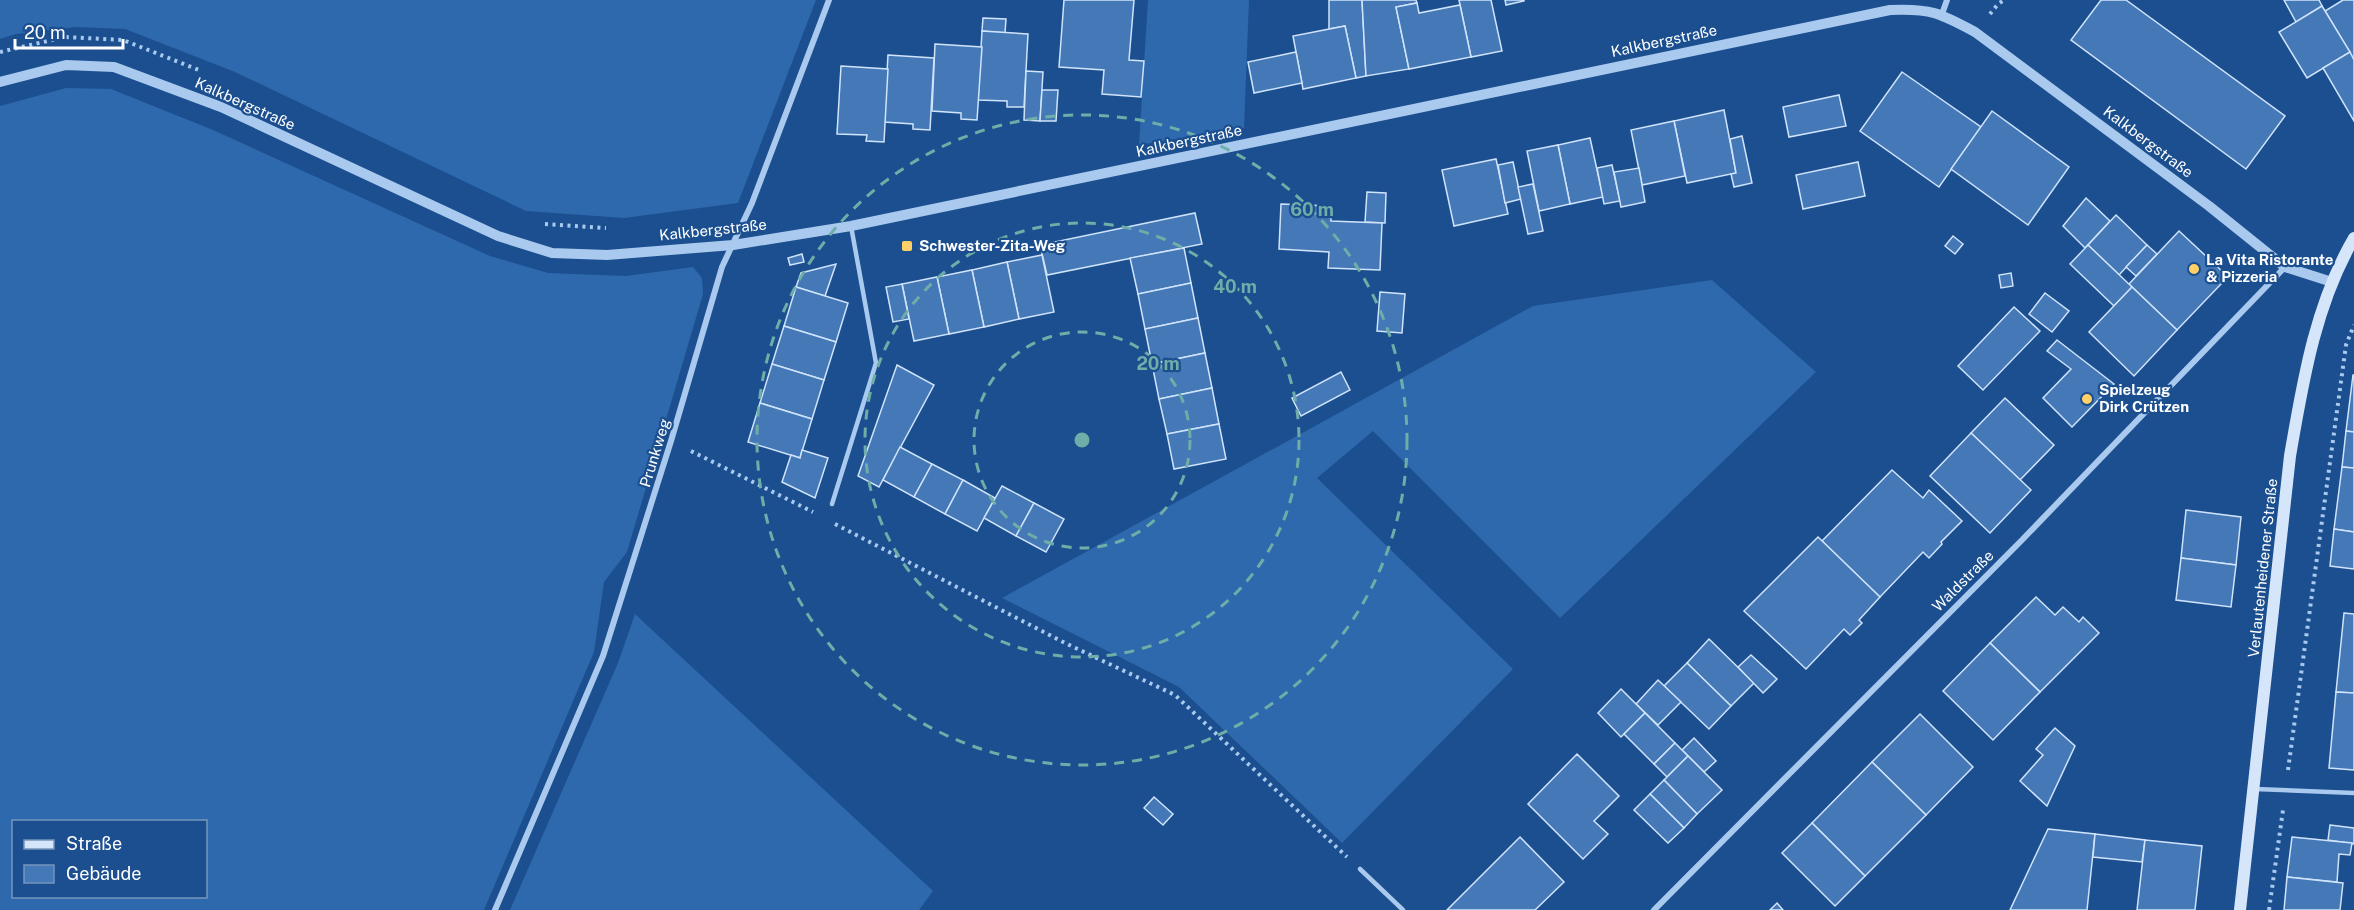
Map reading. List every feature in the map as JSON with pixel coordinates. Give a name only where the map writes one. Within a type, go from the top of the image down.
[{"type":"main road","name":"Verlautenheidener Straße","points":[[2240,910],[2290,456],[2302,388],[2318,320],[2332,282],[2354,238]]},
{"type":"street","name":"Prunkweg","points":[[495,910],[603,656],[671,441],[722,267],[752,203],[829,0]]},
{"type":"street","points":[[1942,14],[1947,0]]},
{"type":"street","name":"Kalkbergstraße","points":[[0,82],[66,65],[114,67],[221,108],[498,236],[552,253],[607,255],[733,245],[851,226],[1890,9],[1916,9],[1942,14],[1975,32],[2209,207],[2285,267],[2332,282]]},
{"type":"street","name":"Waldstraße","points":[[1654,910],[2022,540],[2285,267]]},
{"type":"lane","points":[[832,504],[876,363],[851,226]]},
{"type":"lane","points":[[2255,789],[2354,793]]},
{"type":"lane","points":[[1360,869],[1403,910]]},
{"type":"path","points":[[0,52],[64,37],[123,40],[207,73]]},
{"type":"path","points":[[539,223],[611,228]]},
{"type":"path","points":[[2270,910],[2346,345],[2354,325]]},
{"type":"path","points":[[671,441],[815,513]]},
{"type":"path","points":[[826,519],[1065,643],[1175,695],[1360,869]]},
{"type":"shaded area","points":[[0,0],[816,0],[738,203],[624,218],[526,211],[235,72],[125,29],[76,27],[16,34],[0,39]]},
{"type":"shaded area","points":[[1148,0],[1249,0],[1244,128],[1139,145]]},
{"type":"shaded area","points":[[66,88],[111,89],[213,130],[490,256],[548,273],[626,276],[693,267],[702,278],[703,294],[627,552],[604,582],[594,652],[484,910],[0,910],[0,106]]},
{"type":"shaded area","points":[[1712,280],[1816,372],[1560,618],[1373,431],[1317,478],[1513,669],[1342,843],[1179,687],[1002,598],[1533,306]]},
{"type":"shaded area","points":[[635,614],[933,891],[919,910],[510,910],[618,663]]},
{"type":"building","points":[[1064,0],[1134,0],[1129,60],[1144,61],[1141,97],[1102,94],[1104,70],[1059,67]]},
{"type":"building","points":[[1329,0],[1362,0],[1366,76],[1356,78],[1345,26],[1329,29]]},
{"type":"building","points":[[1362,0],[1416,0],[1417,3],[1396,7],[1409,69],[1366,76]]},
{"type":"building","points":[[1459,0],[1491,0],[1502,51],[1471,57]]},
{"type":"building","points":[[1505,0],[1524,0],[1524,1],[1506,5]]},
{"type":"building","points":[[2101,0],[2126,0],[2285,116],[2246,169],[2071,40]]},
{"type":"building","points":[[2284,0],[2319,0],[2322,6],[2296,22]]},
{"type":"building","points":[[2343,0],[2354,0],[2354,60],[2325,11]]},
{"type":"building","points":[[1417,3],[1419,13],[1460,5],[1471,57],[1409,69],[1396,7]]},
{"type":"building","points":[[2322,6],[2350,52],[2307,78],[2279,32]]},
{"type":"building","points":[[983,18],[1006,19],[1005,33],[982,31]]},
{"type":"building","points":[[1345,26],[1356,78],[1303,89],[1293,36]]},
{"type":"building","points":[[982,31],[1028,34],[1024,107],[1007,107],[1007,101],[978,100]]},
{"type":"building","points":[[935,44],[982,47],[977,120],[961,119],[961,113],[932,111]]},
{"type":"building","points":[[1296,52],[1302,83],[1254,93],[1248,62]]},
{"type":"building","points":[[2350,52],[2354,60],[2354,121],[2323,68]]},
{"type":"building","points":[[888,55],[934,58],[930,130],[913,129],[913,124],[884,122]]},
{"type":"building","points":[[841,66],[888,69],[884,142],[866,141],[867,135],[837,134]]},
{"type":"building","points":[[1026,71],[1043,72],[1040,121],[1024,120]]},
{"type":"building","points":[[1902,72],[1981,127],[1939,187],[1860,131]]},
{"type":"building","points":[[1042,90],[1058,90],[1056,121],[1040,121]]},
{"type":"building","points":[[1839,95],[1846,126],[1789,137],[1783,107]]},
{"type":"building","points":[[1724,110],[1736,173],[1687,183],[1674,121]]},
{"type":"building","points":[[1992,111],[2069,167],[2028,225],[1951,169]]},
{"type":"building","points":[[1674,121],[1685,176],[1642,185],[1631,130]]},
{"type":"building","points":[[1742,136],[1752,183],[1734,187],[1731,174],[1736,173],[1730,139]]},
{"type":"building","points":[[1590,138],[1603,197],[1570,204],[1558,145]]},
{"type":"building","points":[[1558,145],[1570,204],[1539,211],[1527,151]]},
{"type":"building","points":[[1496,159],[1508,214],[1454,226],[1442,170]]},
{"type":"building","points":[[1513,162],[1521,199],[1505,203],[1498,165]]},
{"type":"building","points":[[1858,162],[1865,196],[1803,209],[1796,175]]},
{"type":"building","points":[[1612,165],[1620,201],[1604,204],[1597,168]]},
{"type":"building","points":[[1639,168],[1645,202],[1621,207],[1614,172]]},
{"type":"building","points":[[1533,184],[1543,231],[1528,234],[1518,187]]},
{"type":"building","points":[[1367,192],[1386,193],[1385,223],[1365,222]]},
{"type":"building","points":[[2086,198],[2110,221],[2085,248],[2063,226]]},
{"type":"building","points":[[1281,204],[1331,206],[1331,221],[1382,223],[1380,270],[1328,268],[1329,252],[1279,249]]},
{"type":"building","points":[[1195,213],[1202,244],[1047,275],[1040,245]]},
{"type":"building","points":[[2116,215],[2147,245],[2119,275],[2088,245]]},
{"type":"building","points":[[2179,231],[2222,271],[2222,283],[2177,330],[2129,284]]},
{"type":"building","points":[[1953,236],[1963,244],[1955,254],[1945,246]]},
{"type":"building","points":[[2088,245],[2132,287],[2114,306],[2070,264]]},
{"type":"building","points":[[2147,245],[2157,254],[2136,276],[2126,267]]},
{"type":"building","points":[[1184,248],[1191,283],[1138,294],[1130,258]]},
{"type":"building","points":[[802,254],[804,262],[790,265],[788,258]]},
{"type":"building","points":[[1042,255],[1054,312],[1019,319],[1007,262]]},
{"type":"building","points":[[1007,262],[1019,319],[984,327],[972,270]]},
{"type":"building","points":[[836,264],[825,296],[796,287],[801,273]]},
{"type":"building","points":[[972,270],[984,327],[949,334],[937,277]]},
{"type":"building","points":[[2011,273],[2013,286],[2001,288],[1999,275]]},
{"type":"building","points":[[937,277],[949,334],[914,341],[902,284]]},
{"type":"building","points":[[1191,283],[1198,318],[1145,329],[1138,294]]},
{"type":"building","points":[[902,284],[909,319],[893,322],[886,287]]},
{"type":"building","points":[[796,287],[848,303],[836,342],[784,326]]},
{"type":"building","points":[[2132,287],[2177,330],[2134,376],[2089,332]]},
{"type":"building","points":[[1380,292],[1405,294],[1402,333],[1377,331]]},
{"type":"building","points":[[2045,293],[2069,311],[2052,332],[2029,314]]},
{"type":"building","points":[[2014,307],[2040,331],[1983,390],[1958,366]]},
{"type":"building","points":[[1198,318],[1205,353],[1152,364],[1145,329]]},
{"type":"building","points":[[784,326],[836,342],[824,380],[772,364]]},
{"type":"building","points":[[2057,340],[2114,384],[2072,427],[2043,398],[2071,369],[2047,351]]},
{"type":"building","points":[[1205,353],[1212,388],[1159,399],[1152,364]]},
{"type":"building","points":[[772,364],[824,380],[812,419],[760,403]]},
{"type":"building","points":[[897,365],[934,385],[879,487],[858,476]]},
{"type":"building","points":[[1341,372],[1350,390],[1301,416],[1292,398]]},
{"type":"building","points":[[2354,375],[2354,432],[2346,431]]},
{"type":"building","points":[[1212,388],[1219,424],[1167,434],[1159,399]]},
{"type":"building","points":[[2005,398],[2054,445],[2020,480],[1971,433]]},
{"type":"building","points":[[760,403],[812,419],[800,458],[748,442]]},
{"type":"building","points":[[1219,424],[1226,459],[1174,469],[1167,434]]},
{"type":"building","points":[[2346,431],[2354,432],[2354,468],[2342,467]]},
{"type":"building","points":[[1971,433],[2031,490],[1990,533],[1930,476]]},
{"type":"building","points":[[900,447],[932,464],[914,497],[883,480]]},
{"type":"building","points":[[802,450],[828,458],[815,498],[782,482],[791,455],[800,458]]},
{"type":"building","points":[[932,464],[963,480],[945,514],[914,497]]},
{"type":"building","points":[[2342,467],[2354,468],[2354,532],[2334,529]]},
{"type":"building","points":[[1892,470],[1923,498],[1929,490],[1962,521],[1929,558],[1923,552],[1880,597],[1822,541]]},
{"type":"building","points":[[963,480],[995,498],[977,531],[945,514]]},
{"type":"building","points":[[1002,486],[1034,503],[1016,536],[984,518]]},
{"type":"building","points":[[1034,503],[1064,519],[1046,552],[1016,536]]},
{"type":"building","points":[[2186,510],[2241,517],[2236,565],[2181,558]]},
{"type":"building","points":[[2334,529],[2354,532],[2354,569],[2330,566]]},
{"type":"building","points":[[1818,537],[1880,597],[1859,620],[1862,623],[1850,635],[1844,629],[1806,669],[1744,611]]},
{"type":"building","points":[[2181,558],[2236,565],[2231,607],[2176,600]]},
{"type":"building","points":[[2036,597],[2055,615],[2063,607],[2079,622],[2083,617],[2099,633],[2040,692],[1990,643]]},
{"type":"building","points":[[2344,613],[2354,614],[2354,693],[2336,692]]},
{"type":"building","points":[[1709,639],[1754,683],[1731,706],[1687,663]]},
{"type":"building","points":[[1990,643],[2040,692],[1993,740],[1943,691]]},
{"type":"building","points":[[1751,655],[1777,679],[1763,693],[1738,667]]},
{"type":"building","points":[[1687,663],[1731,706],[1709,729],[1664,686]]},
{"type":"building","points":[[1658,680],[1681,702],[1658,725],[1636,704]]},
{"type":"building","points":[[1621,689],[1645,713],[1621,737],[1598,713]]},
{"type":"building","points":[[2336,692],[2354,693],[2354,770],[2329,768]]},
{"type":"building","points":[[1645,713],[1675,743],[1654,764],[1624,734]]},
{"type":"building","points":[[1920,714],[1973,767],[1926,815],[1872,762]]},
{"type":"building","points":[[2055,728],[2075,746],[2047,806],[2020,781],[2043,755],[2036,749]]},
{"type":"building","points":[[1694,738],[1716,761],[1704,772],[1682,750]]},
{"type":"building","points":[[1675,743],[1688,756],[1667,777],[1654,764]]},
{"type":"building","points":[[1577,754],[1619,796],[1594,821],[1608,834],[1583,859],[1528,804]]},
{"type":"building","points":[[1688,756],[1722,790],[1697,814],[1664,780]]},
{"type":"building","points":[[1872,762],[1926,815],[1865,876],[1812,823]]},
{"type":"building","points":[[1664,780],[1697,814],[1684,828],[1650,794]]},
{"type":"building","points":[[1650,794],[1684,828],[1668,843],[1634,810]]},
{"type":"building","points":[[1154,797],[1173,814],[1163,825],[1144,808]]},
{"type":"building","points":[[1812,823],[1865,876],[1835,906],[1782,853]]},
{"type":"building","points":[[2330,825],[2354,828],[2354,844],[2328,840]]},
{"type":"building","points":[[2048,829],[2095,834],[2087,910],[2010,910]]},
{"type":"building","points":[[2095,834],[2145,840],[2142,862],[2093,857]]},
{"type":"building","points":[[1520,837],[1564,882],[1535,910],[1447,910]]},
{"type":"building","points":[[2292,837],[2352,843],[2350,855],[2339,854],[2337,882],[2287,877]]},
{"type":"building","points":[[2145,840],[2202,846],[2195,910],[2137,910]]},
{"type":"building","points":[[2287,877],[2343,883],[2340,910],[2284,910]]},
{"type":"building","points":[[1777,903],[1783,910],[1770,910]]},
{"type":"place","name":"Schwester-Zita-Weg","points":[[907,246]]},
{"type":"place","name":"La Vita Ristorante & Pizzeria","points":[[2194,269]]},
{"type":"place","name":"Spielzeug Dirk Crützen","points":[[2087,399]]}]
